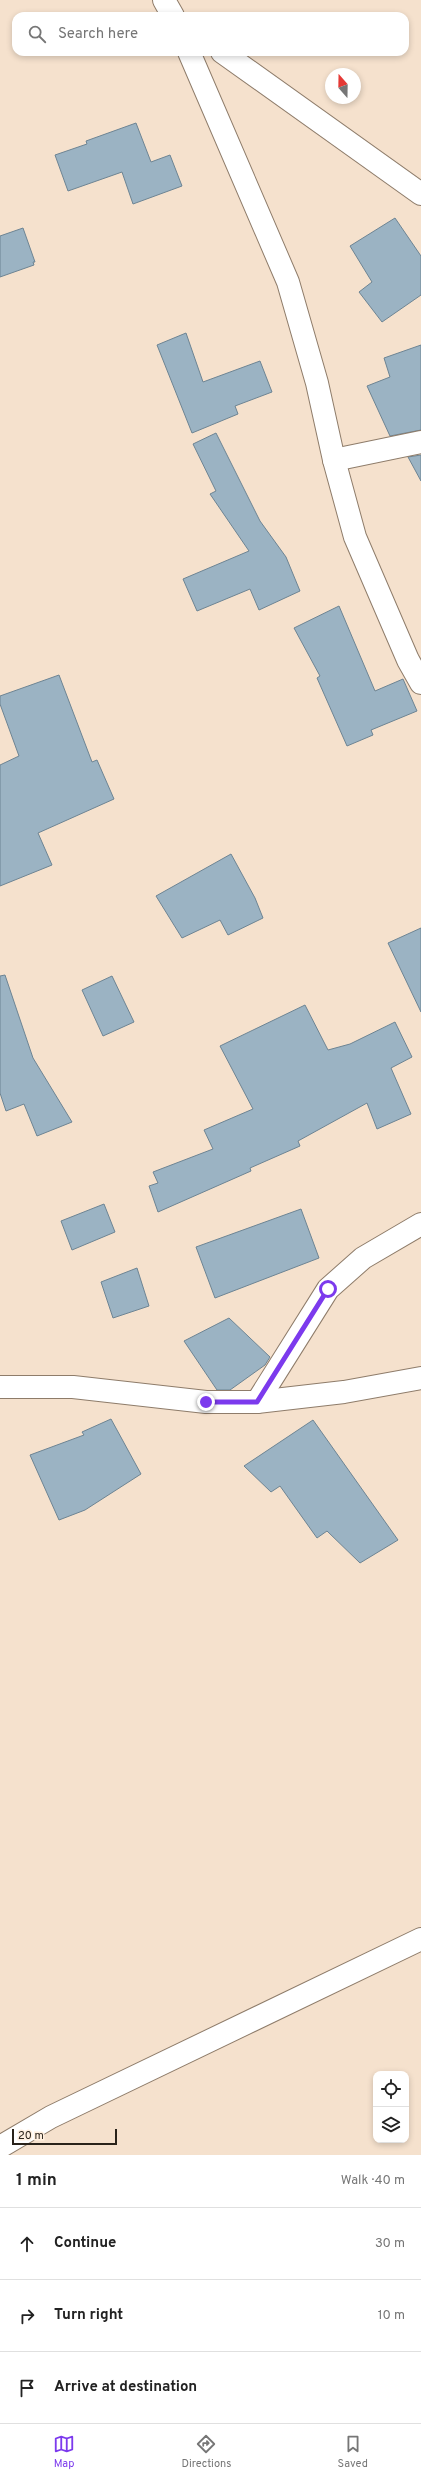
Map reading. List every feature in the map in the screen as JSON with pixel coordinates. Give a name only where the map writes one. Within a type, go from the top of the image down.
[{"type":"street","points":[[164,0],[171,12]]},
{"type":"street","points":[[191,56],[288,282],[317,383],[334,460],[355,537],[408,660],[421,683]]},
{"type":"street","points":[[228,56],[421,194]]},
{"type":"street","points":[[334,460],[421,442]]},
{"type":"street","points":[[257,1402],[328,1289],[362,1258],[421,1224]]},
{"type":"street","points":[[0,1387],[73,1386],[206,1402],[257,1402],[344,1392],[421,1378]]},
{"type":"street","points":[[0,2147],[51,2117],[421,1939]]},
{"type":"building","points":[[136,123],[151,162],[170,155],[182,186],[133,204],[122,172],[68,191],[55,155],[87,144],[86,141]]},
{"type":"building","points":[[395,218],[421,256],[421,295],[382,322],[359,292],[372,282],[350,246]]},
{"type":"building","points":[[23,228],[35,262],[33,262],[34,265],[0,277],[0,236]]},
{"type":"building","points":[[186,333],[203,382],[260,361],[272,392],[235,406],[238,414],[192,433],[157,345]]},
{"type":"building","points":[[421,345],[421,430],[390,436],[367,386],[390,377],[384,358]]},
{"type":"building","points":[[216,433],[260,521],[286,557],[300,591],[259,610],[250,589],[197,611],[183,579],[249,551],[210,494],[216,491],[193,444]]},
{"type":"building","points":[[421,455],[421,481],[408,457]]},
{"type":"building","points":[[339,606],[375,691],[403,679],[417,711],[371,730],[373,735],[347,746],[317,678],[320,676],[294,628]]},
{"type":"building","points":[[59,675],[92,762],[97,760],[114,799],[38,833],[52,865],[0,886],[0,765],[19,756],[0,704],[0,696]]},
{"type":"building","points":[[231,854],[255,898],[263,918],[228,935],[220,920],[182,938],[156,896]]},
{"type":"building","points":[[421,928],[421,1012],[388,943]]},
{"type":"building","points":[[5,975],[33,1058],[72,1122],[37,1136],[24,1104],[6,1111],[0,1093],[0,976]]},
{"type":"building","points":[[112,976],[134,1022],[103,1036],[82,990]]},
{"type":"building","points":[[305,1005],[328,1050],[350,1044],[395,1022],[412,1057],[391,1068],[411,1114],[377,1129],[367,1103],[298,1141],[300,1146],[250,1168],[251,1171],[158,1212],[149,1186],[158,1183],[153,1172],[213,1149],[204,1130],[253,1109],[220,1046]]},
{"type":"building","points":[[104,1204],[115,1232],[72,1250],[61,1221]]},
{"type":"building","points":[[301,1209],[319,1258],[215,1298],[196,1247]]},
{"type":"building","points":[[137,1268],[149,1306],[113,1318],[101,1282]]},
{"type":"building","points":[[229,1318],[270,1357],[265,1365],[230,1390],[217,1390],[184,1341]]},
{"type":"building","points":[[111,1419],[141,1474],[85,1510],[59,1520],[30,1455],[84,1435],[82,1432]]},
{"type":"building","points":[[313,1420],[398,1540],[360,1563],[327,1531],[317,1538],[280,1486],[271,1492],[244,1466]]},
{"type":"route","points":[[206,1402],[257,1402],[328,1289]]}]
